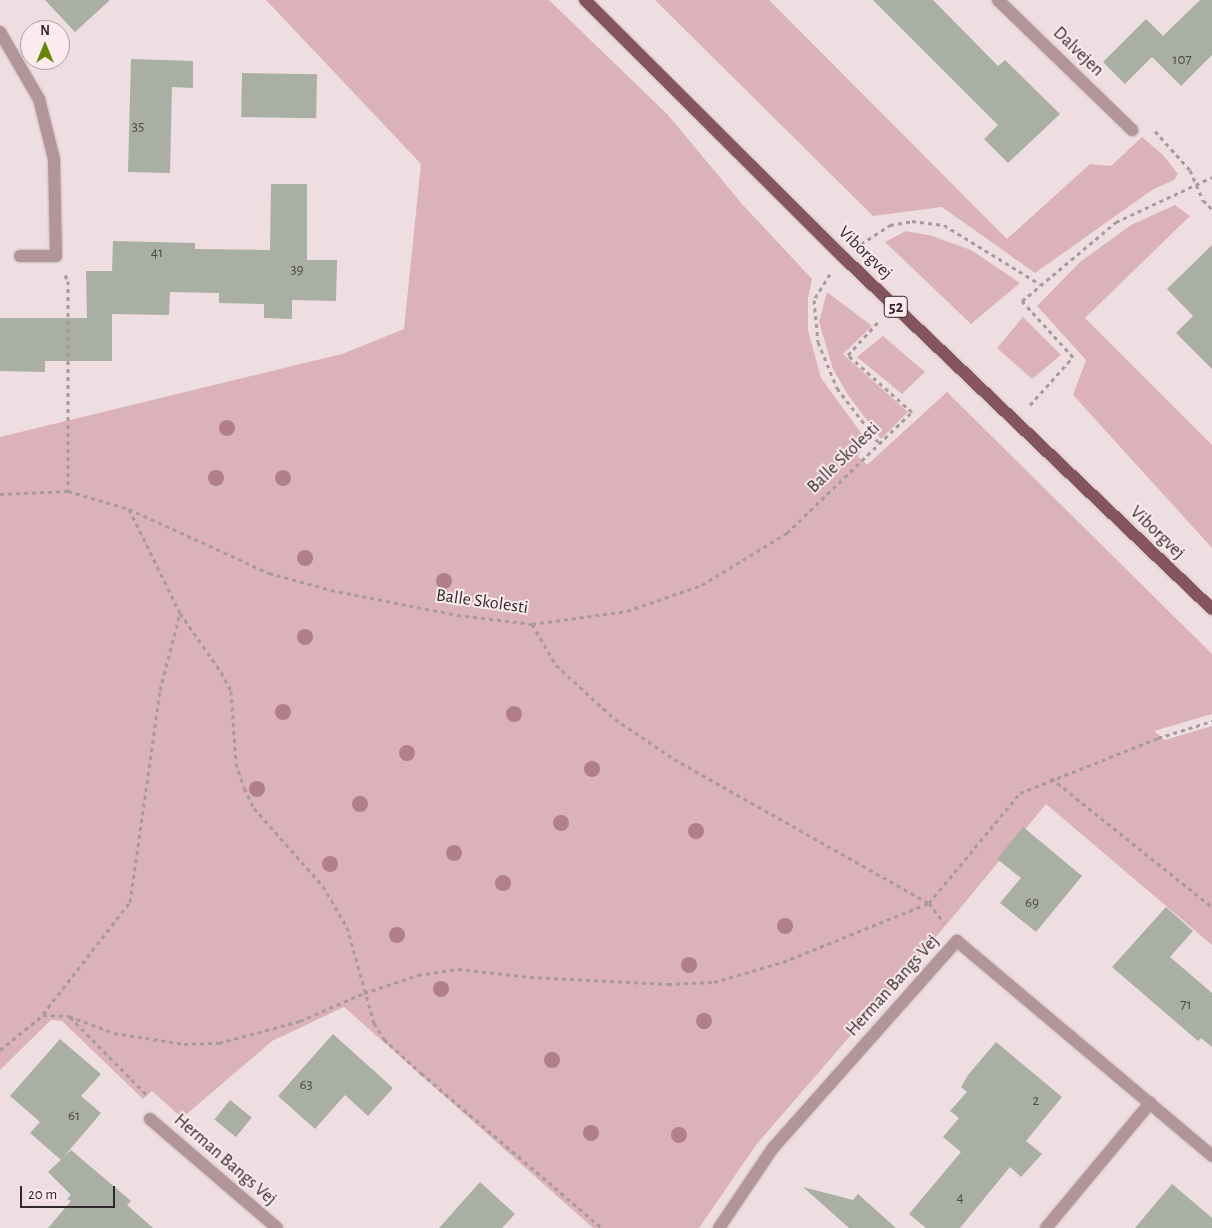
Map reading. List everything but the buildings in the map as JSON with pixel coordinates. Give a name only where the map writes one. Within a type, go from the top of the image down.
[{"type":"main road","name":"Viborgvej","points":[[585,0],[894,305],[1212,609]]},
{"type":"street","name":"Dalvejen","points":[[998,0],[1132,130]]},
{"type":"street","points":[[0,32],[40,99],[54,159],[56,256],[20,256]]},
{"type":"street","name":"Herman Bangs Vej","points":[[719,1228],[773,1148],[957,941],[1212,1156]]},
{"type":"street","points":[[1046,1228],[1150,1103]]},
{"type":"street","name":"Herman Bangs Vej","points":[[150,1119],[276,1228]]},
{"type":"path","points":[[1132,130],[1157,130],[1190,170],[1203,200],[1212,209]]},
{"type":"path","points":[[1016,422],[1073,358],[1022,301],[1116,222],[1212,177]]},
{"type":"path","points":[[56,256],[68,281],[68,491]]},
{"type":"path","name":"Balle Skolesti","points":[[0,494],[68,491],[129,509],[268,573],[331,590],[457,614],[532,624],[627,611],[702,585],[787,533],[912,412],[848,355],[894,305]]},
{"type":"path","points":[[129,509],[180,614],[221,672],[231,691],[236,763],[244,788],[254,808],[335,904],[356,953],[369,1013],[384,1039],[602,1228]]},
{"type":"path","points":[[0,1050],[43,1015],[130,902],[160,690],[180,614]]},
{"type":"path","points":[[532,624],[556,666],[615,719],[674,759],[929,904],[957,941]]},
{"type":"path","points":[[43,1015],[69,1016],[114,1033],[184,1044],[219,1043],[300,1021],[364,993],[418,974],[458,969],[530,977],[714,982],[782,962],[929,904],[1020,793],[1050,778],[1158,738],[1212,721]]},
{"type":"path","points":[[1050,778],[1212,907]]},
{"type":"path","points":[[69,1016],[147,1094],[150,1119]]},
{"type":"shaded area","points":[[266,0],[549,0],[668,115],[742,204],[812,279],[808,298],[808,330],[821,378],[867,441],[858,456],[867,465],[947,392],[1212,654],[1212,714],[1154,731],[1165,740],[1212,726],[1212,945],[1046,804],[958,911],[756,1145],[699,1228],[593,1228],[344,1007],[272,1041],[182,1118],[152,1091],[143,1099],[62,1021],[51,1020],[0,1070],[0,437],[342,354],[404,329],[421,164]]},
{"type":"shaded area","points":[[655,0],[769,0],[1007,239],[1090,164],[1111,166],[1142,137],[1163,155],[1178,174],[1174,180],[1152,190],[1035,273],[942,207],[873,216]]},
{"type":"shaded area","points":[[1175,205],[1190,216],[1085,318],[1212,445],[1212,548],[1073,395],[1086,360],[1037,306],[1080,262],[1131,225]]},
{"type":"shaded area","points":[[906,231],[932,236],[971,250],[1020,283],[971,324],[885,242]]},
{"type":"shaded area","points":[[827,292],[872,326],[843,354],[908,412],[881,439],[848,395],[833,369],[819,322]]},
{"type":"shaded area","points":[[1023,317],[1061,355],[1032,379],[997,348]]},
{"type":"shaded area","points":[[883,336],[925,372],[902,394],[857,357]]}]
